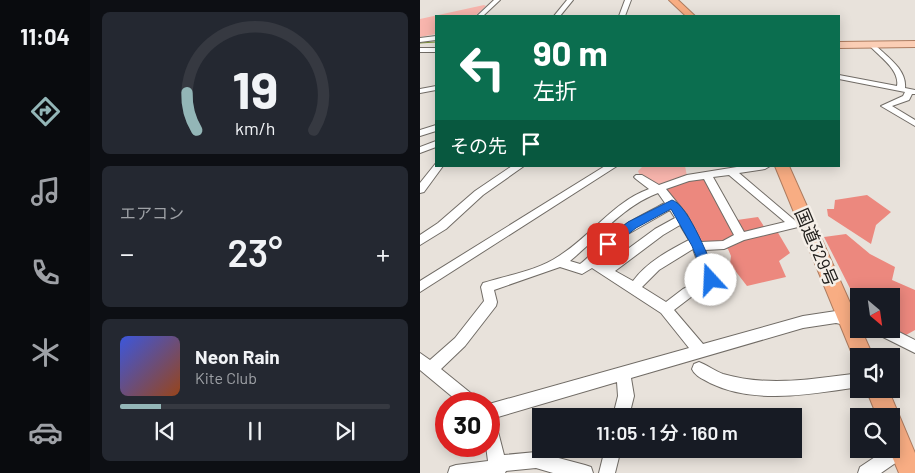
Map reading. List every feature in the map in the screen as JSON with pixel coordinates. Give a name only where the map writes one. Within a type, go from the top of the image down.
[{"type":"highway","points":[[673,0],[690,15]]},
{"type":"highway","name":"国道329号","points":[[782,167],[850,311]]},
{"type":"highway","points":[[901,449],[911,473]]},
{"type":"main road","points":[[840,45],[915,44]]},
{"type":"street","points":[[481,15],[497,0]]},
{"type":"street","points":[[558,15],[570,0]]},
{"type":"street","points":[[622,15],[628,0]]},
{"type":"street","points":[[420,40],[435,38]]},
{"type":"street","points":[[872,44],[900,74],[915,102]]},
{"type":"street","points":[[420,50],[435,50]]},
{"type":"street","points":[[840,77],[908,92]]},
{"type":"street","points":[[421,90],[435,88]]},
{"type":"street","points":[[908,92],[886,106],[913,120]]},
{"type":"street","points":[[420,133],[435,128]]},
{"type":"street","points":[[420,150],[435,144]]},
{"type":"street","points":[[420,241],[442,226],[479,193],[518,167]]},
{"type":"street","points":[[420,287],[606,167]]},
{"type":"street","points":[[688,167],[693,177]]},
{"type":"street","points":[[458,392],[425,365],[460,342],[491,302],[487,287],[559,262],[619,209],[660,188],[693,177],[760,167]]},
{"type":"street","points":[[420,171],[435,170]]},
{"type":"street","points":[[420,190],[435,170]]},
{"type":"street","points":[[634,289],[655,265],[669,255],[697,244],[724,245],[741,237],[794,224],[732,172]]},
{"type":"street","points":[[707,175],[741,237]]},
{"type":"street","points":[[639,177],[655,188],[660,188],[683,218],[697,244],[711,280],[687,293],[666,309]]},
{"type":"street","points":[[723,203],[735,201]]},
{"type":"street","points":[[559,262],[582,269],[592,262],[596,253],[632,225],[672,204]]},
{"type":"street","points":[[606,271],[659,232],[683,218]]},
{"type":"street","points":[[592,262],[666,309],[700,351]]},
{"type":"street","points":[[500,409],[803,322],[836,317],[850,319]]},
{"type":"street","points":[[900,337],[914,343]]},
{"type":"street","points":[[699,369],[722,381],[739,385],[797,388],[850,381]]},
{"type":"street","points":[[623,374],[626,396],[623,408]]},
{"type":"street","points":[[866,473],[901,449]]},
{"type":"street","points":[[496,457],[497,471]]},
{"type":"street","points":[[607,473],[611,458]]},
{"type":"street","points":[[497,471],[503,463],[536,460],[585,473]]},
{"type":"street","points":[[456,473],[497,471]]},
{"type":"shaded area","points":[[484,5],[486,6],[476,15],[438,15]]},
{"type":"shaded area","points":[[435,16],[435,34],[420,37],[420,19]]},
{"type":"shaded area","points":[[642,167],[685,167],[687,176],[660,186],[640,176],[638,171]]},
{"type":"shaded area","points":[[707,177],[730,221],[758,217],[768,233],[777,231],[790,253],[779,261],[786,277],[747,286],[730,264],[731,256],[728,249],[705,249],[666,192],[666,189],[684,181]]},
{"type":"shaded area","points":[[867,195],[891,212],[876,225],[871,244],[828,216],[827,209],[834,209],[835,200]]},
{"type":"shaded area","points":[[846,234],[870,254],[895,267],[892,280],[915,290],[915,330],[906,335],[900,332],[900,288],[850,288],[824,237]]},
{"type":"waterway","points":[[420,43],[435,42]]},
{"type":"route","points":[[608,244],[632,225],[672,204],[681,215],[698,246],[711,280]]}]
